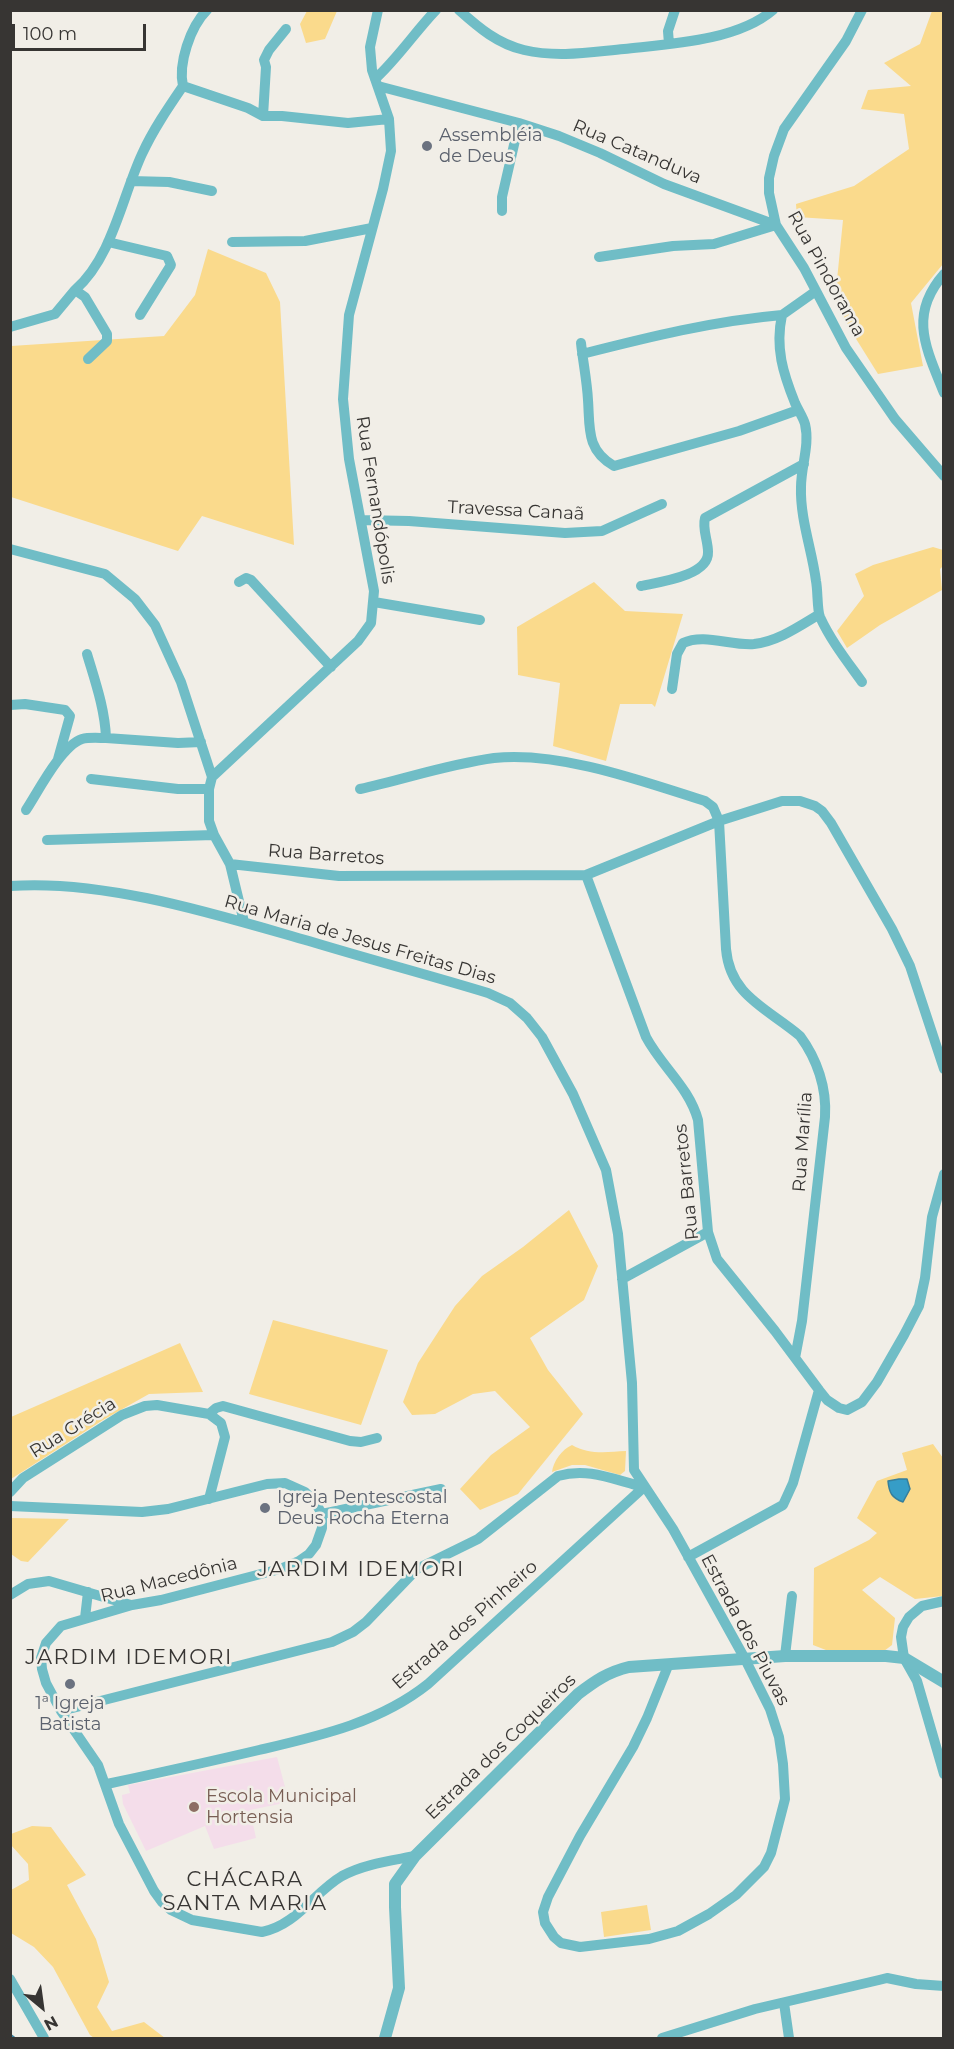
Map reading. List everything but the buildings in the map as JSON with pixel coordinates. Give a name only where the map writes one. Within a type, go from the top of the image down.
[{"type":"street","points":[[183,86],[180,75],[181,65],[200,17],[207,10]]},
{"type":"street","name":"Rua Fernandópolis","points":[[212,777],[295,697],[331,667],[368,628],[373,615],[373,582],[349,459],[344,399],[349,315],[391,151],[389,119],[372,70],[370,46],[378,10]]},
{"type":"street","points":[[377,82],[397,53],[436,10]]},
{"type":"street","points":[[459,10],[484,32],[506,45],[525,51],[555,55],[669,44],[739,29],[763,18],[772,10]]},
{"type":"street","points":[[669,44],[668,31],[675,10]]},
{"type":"street","name":"Rua Pindorama","points":[[862,10],[846,41],[784,129],[774,156],[769,178],[769,193],[776,225],[804,268],[846,348],[889,410],[944,476]]},
{"type":"street","points":[[263,116],[266,67],[264,60],[286,29]]},
{"type":"street","name":"Rua Catanduva","points":[[377,82],[519,123],[600,153],[664,184],[776,225]]},
{"type":"street","points":[[183,86],[248,108],[263,116],[348,123],[389,119]]},
{"type":"street","points":[[10,327],[55,314],[101,255],[142,154],[160,119],[183,86]]},
{"type":"street","points":[[502,211],[502,197],[519,123]]},
{"type":"street","points":[[131,181],[169,182],[212,191]]},
{"type":"street","points":[[599,257],[673,246],[714,244],[776,225]]},
{"type":"street","points":[[232,242],[305,241],[372,228]]},
{"type":"street","points":[[108,242],[167,256],[171,265],[140,315]]},
{"type":"street","points":[[944,274],[934,285],[922,314],[924,345],[944,393]]},
{"type":"street","points":[[75,290],[85,297],[107,334],[107,341],[88,359]]},
{"type":"street","points":[[798,410],[740,431],[614,466],[603,459],[596,450],[588,429],[588,400],[581,348],[735,319],[782,315],[816,291]]},
{"type":"street","points":[[782,315],[778,332],[779,354],[784,374],[805,422],[802,508],[816,580],[818,615],[833,642],[862,682]]},
{"type":"street","points":[[695,577],[707,570],[705,518],[804,464]]},
{"type":"street","name":"Travessa Canaã","points":[[361,520],[409,521],[582,533],[602,531],[662,504]]},
{"type":"street","points":[[10,549],[105,574],[135,599],[155,625],[181,682],[212,777],[209,789],[209,821],[230,864],[244,922]]},
{"type":"street","points":[[641,586],[682,576],[697,570],[707,561]]},
{"type":"street","points":[[239,582],[246,578],[251,580],[331,667]]},
{"type":"street","points":[[374,602],[480,620]]},
{"type":"street","points":[[672,689],[677,654],[683,643],[698,639],[753,644],[781,636],[818,615]]},
{"type":"street","points":[[87,654],[100,696],[106,738]]},
{"type":"street","points":[[10,705],[25,704],[65,710],[69,713],[58,760]]},
{"type":"street","points":[[26,810],[58,760],[83,739],[201,742]]},
{"type":"street","points":[[360,789],[455,765],[495,758],[529,757],[606,771],[705,801],[713,807],[719,821]]},
{"type":"street","points":[[91,779],[178,789],[209,789]]},
{"type":"street","points":[[586,875],[719,821],[782,801],[800,801],[815,806],[831,823],[873,895],[910,966],[944,1070]]},
{"type":"street","name":"Rua Marília","points":[[719,821],[729,969],[740,989],[800,1036],[807,1046],[824,1086],[825,1117],[802,1321],[795,1358]]},
{"type":"street","points":[[47,840],[214,835]]},
{"type":"street","name":"Rua Barretos","points":[[230,864],[339,876],[586,875],[646,1037],[652,1049],[686,1091],[694,1105],[698,1120],[709,1241],[717,1259],[827,1400],[839,1408],[847,1410],[862,1402],[877,1383],[919,1306],[925,1278],[932,1217],[944,1174]]},
{"type":"street","name":"Rua Maria de Jesus Freitas Dias","points":[[10,886],[67,886],[106,891],[244,922],[488,993],[510,1003],[528,1018],[542,1037],[563,1074],[606,1170],[618,1234],[632,1383],[633,1463],[634,1470],[644,1487]]},
{"type":"street","points":[[622,1279],[708,1232]]},
{"type":"street","points":[[688,1557],[783,1505],[793,1483],[819,1390]]},
{"type":"street","name":"Rua Grécia","points":[[10,1492],[23,1478],[122,1415],[134,1410],[157,1406],[209,1414],[223,1406],[350,1441],[361,1442],[377,1438]]},
{"type":"street","points":[[209,1414],[221,1423],[225,1437],[209,1499]]},
{"type":"street","points":[[61,1711],[332,1642],[353,1632],[366,1622],[417,1569],[478,1539],[558,1476],[573,1472],[595,1473],[644,1487]]},
{"type":"street","points":[[10,1506],[142,1512],[168,1509],[267,1484],[285,1483],[305,1492],[322,1514],[441,1489]]},
{"type":"street","name":"Estrada dos Piuvas","points":[[644,1487],[653,1497],[746,1659],[770,1709],[779,1737],[783,1764],[784,1799],[777,1835],[764,1867],[736,1895],[709,1914],[678,1931],[649,1939],[580,1947],[561,1943],[545,1923],[543,1912],[548,1897],[580,1836],[633,1747],[668,1666]]},
{"type":"street","name":"Estrada dos Pinheiro","points":[[107,1784],[319,1736],[387,1712],[428,1684],[644,1487]]},
{"type":"street","name":"Rua Macedônia","points":[[322,1514],[322,1528],[316,1545],[299,1561],[280,1569],[161,1600],[132,1605],[61,1626],[46,1643],[41,1658],[42,1669],[46,1683],[61,1711],[98,1765],[107,1784],[111,1805],[119,1824],[154,1891],[171,1910],[192,1920],[262,1932],[290,1921],[342,1876],[367,1866],[415,1856]]},
{"type":"street","points":[[10,1595],[28,1584],[49,1581],[132,1605]]},
{"type":"street","points":[[85,1618],[88,1592]]},
{"type":"street","points":[[785,1656],[792,1596]]},
{"type":"street","points":[[944,1601],[922,1606],[909,1617],[903,1627],[901,1637],[904,1658],[917,1682],[944,1774]]},
{"type":"street","name":"Estrada dos Coqueiros","points":[[385,2038],[399,1988],[395,1884],[415,1856],[584,1689],[612,1671],[629,1667],[785,1656],[886,1656],[904,1658],[944,1682]]},
{"type":"street","points":[[662,2038],[755,2009],[887,1978],[916,1984],[944,1986]]},
{"type":"street","points":[[10,1979],[44,2038]]},
{"type":"street","points":[[784,2003],[789,2038]]},
{"type":"shaded area","points":[[307,11],[337,11],[325,39],[306,43],[300,24]]},
{"type":"shaded area","points":[[932,11],[944,11],[943,264],[911,303],[923,366],[878,374],[835,300],[843,220],[797,217],[796,204],[854,186],[909,149],[904,114],[861,109],[868,90],[911,86],[884,63],[920,44]]},
{"type":"shaded area","points":[[208,249],[266,273],[280,302],[294,545],[202,516],[178,551],[11,497],[11,346],[164,336],[195,295]]},
{"type":"shaded area","points":[[933,547],[943,550],[943,566],[940,569],[942,590],[880,625],[847,648],[837,631],[864,596],[855,574],[873,565]]},
{"type":"shaded area","points":[[594,582],[625,611],[683,614],[655,707],[652,704],[620,704],[606,761],[553,746],[560,683],[518,675],[517,627]]},
{"type":"shaded area","points":[[569,1210],[598,1266],[584,1300],[530,1338],[548,1370],[583,1414],[518,1494],[480,1510],[460,1489],[491,1455],[530,1427],[495,1391],[473,1394],[435,1414],[412,1415],[403,1402],[418,1363],[455,1306],[482,1276]]},
{"type":"shaded area","points":[[273,1320],[388,1350],[361,1425],[249,1394]]},
{"type":"shaded area","points":[[180,1343],[203,1392],[149,1394],[103,1420],[11,1479],[11,1417]]},
{"type":"shaded area","points":[[933,1444],[943,1458],[943,1596],[915,1599],[880,1577],[862,1590],[895,1618],[892,1645],[884,1651],[831,1652],[813,1645],[814,1568],[869,1540],[877,1533],[857,1518],[877,1481],[907,1470],[902,1453]]},
{"type":"shaded area","points":[[572,1445],[592,1452],[626,1451],[625,1471],[620,1475],[585,1465],[572,1465],[552,1472],[559,1456]]},
{"type":"shaded area","points":[[11,1518],[69,1519],[28,1562],[21,1561],[11,1554]]},
{"type":"shaded area","name":"Escola Municipal Hortensia","points":[[277,1757],[289,1802],[250,1810],[256,1838],[214,1849],[205,1826],[146,1851],[123,1804],[122,1795],[130,1793],[128,1785]]},
{"type":"shaded area","points":[[32,1826],[51,1827],[86,1875],[67,1885],[96,1939],[109,1982],[97,2007],[112,2031],[144,2022],[165,2038],[94,2038],[90,2035],[53,1967],[34,1947],[11,1933],[11,1890],[29,1880],[28,1864],[11,1845],[11,1834]]},
{"type":"shaded area","points":[[647,1905],[651,1930],[604,1937],[601,1912]]},
{"type":"water","points":[[907,1479],[910,1489],[903,1502],[894,1497],[888,1485],[888,1481]]},
{"type":"waterway","points":[[10,2035],[14,2038]]},
{"type":"place","name":"Assembléia de Deus","points":[[427,146]]},
{"type":"place","name":"Igreja Pentescostal Deus Rocha Eterna","points":[[265,1508]]},
{"type":"place","name":"1ª Igreja Batista","points":[[70,1684]]},
{"type":"place","name":"Escola Municipal Hortensia","points":[[194,1807]]},
{"type":"district","name":"JARDIM IDEMORI","points":[[361,1570]]},
{"type":"district","name":"JARDIM IDEMORI","points":[[129,1658]]},
{"type":"district","name":"CHÁCARA SANTA MARIA","points":[[245,1892]]}]
